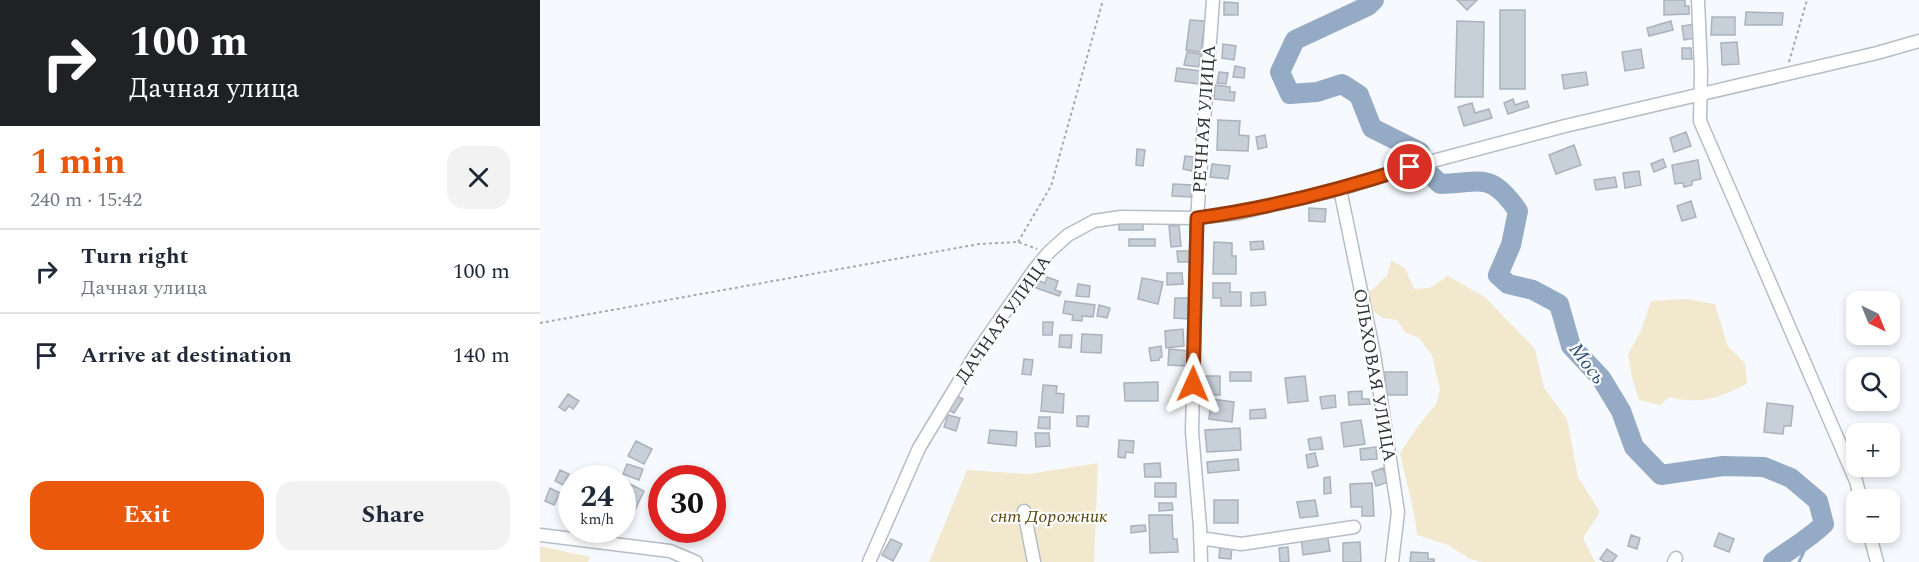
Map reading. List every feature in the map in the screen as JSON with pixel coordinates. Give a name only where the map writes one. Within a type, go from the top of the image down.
[{"type":"street","name":"РЕЧНАЯ УЛИЦА","points":[[1200,562],[1192,432],[1197,218],[1213,0]]},
{"type":"street","points":[[1698,0],[1701,70],[1700,121],[1858,489]]},
{"type":"street","name":"ДАЧНАЯ УЛИЦА","points":[[869,562],[919,448],[977,352],[1049,252],[1068,235],[1094,221],[1121,217],[1197,218],[1239,213],[1340,189],[1410,167],[1565,126],[1877,53],[1919,41]]},
{"type":"street","name":"ОЛЬХОВАЯ УЛИЦА","points":[[1340,189],[1374,354],[1398,512],[1392,562]]},
{"type":"street","points":[[1024,511],[1034,562]]},
{"type":"street","points":[[1200,538],[1241,544],[1354,527]]},
{"type":"street","points":[[540,536],[670,551],[696,562]]},
{"type":"street","points":[[1872,543],[1877,562]]},
{"type":"path","points":[[1018,242],[1051,186],[1103,0]]},
{"type":"path","points":[[1786,74],[1807,0]]},
{"type":"path","points":[[540,323],[979,244],[1018,242],[1049,252]]},
{"type":"green space","points":[[1391,260],[1405,268],[1414,289],[1429,288],[1448,276],[1485,297],[1535,349],[1544,388],[1567,419],[1578,477],[1600,512],[1583,538],[1595,562],[1483,562],[1470,559],[1448,545],[1417,535],[1400,453],[1436,404],[1440,390],[1432,355],[1419,338],[1405,332],[1397,320],[1383,318],[1373,311],[1368,293],[1387,276]]},
{"type":"green space","points":[[1687,299],[1715,304],[1728,347],[1745,363],[1747,384],[1710,399],[1691,400],[1669,397],[1660,405],[1639,400],[1628,354],[1641,331],[1651,301]]},
{"type":"green space","name":"снт Дорожник","points":[[1098,463],[1094,562],[929,562],[967,470],[1029,474]]},
{"type":"green space","points":[[540,546],[590,557],[588,562],[540,562]]},
{"type":"building","points":[[1457,0],[1477,0],[1467,10]]},
{"type":"building","points":[[1664,0],[1685,0],[1685,6],[1689,6],[1689,14],[1664,15]]},
{"type":"building","points":[[1224,2],[1238,3],[1238,15],[1224,15]]},
{"type":"building","points":[[1500,10],[1525,10],[1525,89],[1500,89]]},
{"type":"building","points":[[1746,12],[1783,13],[1782,25],[1745,25]]},
{"type":"building","points":[[1712,17],[1735,17],[1735,35],[1711,35]]},
{"type":"building","points":[[1190,20],[1205,21],[1201,52],[1186,50]]},
{"type":"building","points":[[1457,21],[1484,22],[1483,97],[1455,97]]},
{"type":"building","points":[[1671,21],[1673,30],[1649,36],[1647,28]]},
{"type":"building","points":[[1694,24],[1696,38],[1684,40],[1682,26]]},
{"type":"building","points":[[1737,42],[1739,64],[1722,65],[1721,43]]},
{"type":"building","points":[[1223,44],[1236,46],[1234,60],[1222,58]]},
{"type":"building","points":[[1682,48],[1691,48],[1692,59],[1682,59]]},
{"type":"building","points":[[1641,49],[1644,68],[1625,71],[1622,52]]},
{"type":"building","points":[[1187,52],[1201,54],[1199,67],[1184,65]]},
{"type":"building","points":[[1235,66],[1245,68],[1244,78],[1233,77]]},
{"type":"building","points":[[1177,68],[1201,71],[1199,84],[1175,81]]},
{"type":"building","points":[[1219,72],[1228,73],[1226,84],[1217,83]]},
{"type":"building","points":[[1586,72],[1588,85],[1564,89],[1562,75]]},
{"type":"building","points":[[1215,85],[1230,87],[1230,92],[1235,92],[1234,101],[1214,99]]},
{"type":"building","points":[[1513,99],[1515,105],[1527,101],[1529,107],[1508,114],[1504,103]]},
{"type":"building","points":[[1472,103],[1475,113],[1489,109],[1492,118],[1464,126],[1458,107]]},
{"type":"building","points":[[1218,120],[1240,121],[1239,135],[1249,136],[1248,151],[1217,150]]},
{"type":"building","points":[[1686,132],[1691,146],[1674,152],[1670,138]]},
{"type":"building","points":[[1265,135],[1267,147],[1258,149],[1256,137]]},
{"type":"building","points":[[1574,145],[1581,165],[1556,174],[1549,155]]},
{"type":"building","points":[[1137,149],[1145,150],[1143,166],[1136,165]]},
{"type":"building","points":[[1185,156],[1194,157],[1192,171],[1183,169]]},
{"type":"building","points":[[1663,159],[1666,167],[1654,172],[1651,164]]},
{"type":"building","points":[[1698,160],[1701,179],[1692,181],[1692,185],[1684,187],[1683,183],[1675,184],[1672,165]]},
{"type":"building","points":[[1212,164],[1230,166],[1228,179],[1210,177]]},
{"type":"building","points":[[1639,171],[1641,185],[1625,188],[1623,173]]},
{"type":"building","points":[[1615,177],[1617,187],[1596,190],[1594,180]]},
{"type":"building","points":[[1173,184],[1192,185],[1191,197],[1172,196]]},
{"type":"building","points":[[1691,201],[1696,217],[1682,221],[1677,206]]},
{"type":"building","points":[[1309,208],[1326,209],[1325,222],[1309,221]]},
{"type":"building","points":[[1119,222],[1143,223],[1143,230],[1119,230]]},
{"type":"building","points":[[1179,225],[1181,246],[1171,247],[1169,226]]},
{"type":"building","points":[[1129,239],[1155,239],[1155,246],[1129,246]]},
{"type":"building","points":[[1263,241],[1264,249],[1251,250],[1250,242]]},
{"type":"building","points":[[1214,242],[1232,243],[1232,256],[1236,256],[1236,274],[1213,274]]},
{"type":"building","points":[[1177,251],[1190,251],[1190,262],[1178,262]]},
{"type":"building","points":[[1167,273],[1182,273],[1183,284],[1167,285]]},
{"type":"building","points":[[1047,277],[1058,281],[1055,290],[1061,292],[1059,296],[1031,286],[1034,279],[1045,283]]},
{"type":"building","points":[[1142,278],[1163,282],[1158,304],[1138,299]]},
{"type":"building","points":[[1213,283],[1230,283],[1230,292],[1241,292],[1241,306],[1221,306],[1221,298],[1213,298]]},
{"type":"building","points":[[1078,284],[1090,286],[1089,297],[1076,296]]},
{"type":"building","points":[[1265,292],[1266,305],[1251,306],[1251,293]]},
{"type":"building","points":[[1175,298],[1190,298],[1189,319],[1174,318]]},
{"type":"building","points":[[1065,301],[1095,305],[1093,317],[1082,316],[1082,321],[1072,320],[1073,315],[1063,313]]},
{"type":"building","points":[[1099,305],[1110,308],[1107,318],[1097,316]]},
{"type":"building","points":[[1043,322],[1053,322],[1052,335],[1043,335]]},
{"type":"building","points":[[1183,329],[1184,346],[1166,348],[1165,331]]},
{"type":"building","points":[[1082,334],[1102,335],[1101,353],[1081,352]]},
{"type":"building","points":[[1060,335],[1072,335],[1071,348],[1059,347]]},
{"type":"building","points":[[1161,346],[1162,357],[1151,361],[1149,348]]},
{"type":"building","points":[[1169,349],[1189,351],[1188,366],[1168,365]]},
{"type":"building","points":[[1024,359],[1033,360],[1031,375],[1022,374]]},
{"type":"building","points":[[1230,372],[1251,372],[1251,381],[1230,381]]},
{"type":"building","points":[[1385,372],[1407,372],[1407,395],[1386,395]]},
{"type":"building","points":[[1206,376],[1220,376],[1220,395],[1206,395]]},
{"type":"building","points":[[1305,376],[1308,401],[1288,403],[1285,378]]},
{"type":"building","points":[[1158,382],[1158,401],[1125,401],[1124,383]]},
{"type":"building","points":[[1043,385],[1057,386],[1056,393],[1064,394],[1063,413],[1041,411]]},
{"type":"building","points":[[1362,391],[1362,399],[1369,399],[1370,404],[1349,405],[1348,392]]},
{"type":"building","points":[[568,394],[579,401],[573,409],[569,406],[565,411],[559,407]]},
{"type":"building","points":[[955,395],[963,399],[954,413],[947,409]]},
{"type":"building","points":[[1335,395],[1336,407],[1322,409],[1320,397]]},
{"type":"building","points":[[1211,399],[1234,402],[1232,422],[1209,419]]},
{"type":"building","points":[[1767,403],[1793,406],[1791,426],[1784,426],[1783,434],[1764,432]]},
{"type":"building","points":[[1265,409],[1266,418],[1250,419],[1250,410]]},
{"type":"building","points":[[948,415],[960,418],[956,431],[944,427]]},
{"type":"building","points":[[1077,416],[1089,416],[1088,427],[1077,426]]},
{"type":"building","points":[[1039,417],[1050,417],[1050,429],[1038,428]]},
{"type":"building","points":[[1361,420],[1365,444],[1344,447],[1341,423]]},
{"type":"building","points":[[1240,428],[1241,450],[1207,452],[1205,430]]},
{"type":"building","points":[[990,430],[1017,432],[1016,446],[988,443]]},
{"type":"building","points":[[1035,433],[1049,433],[1050,446],[1036,447]]},
{"type":"building","points":[[1321,437],[1323,449],[1310,450],[1308,439]]},
{"type":"building","points":[[1119,440],[1134,441],[1133,453],[1126,452],[1125,458],[1118,457]]},
{"type":"building","points":[[636,441],[652,449],[644,464],[628,456]]},
{"type":"building","points":[[1376,447],[1377,459],[1361,460],[1360,449]]},
{"type":"building","points":[[1315,453],[1318,466],[1308,468],[1306,455]]},
{"type":"building","points":[[1238,459],[1239,470],[1208,473],[1207,462]]},
{"type":"building","points":[[1160,463],[1161,477],[1145,477],[1144,464]]},
{"type":"building","points":[[636,467],[643,469],[639,480],[636,479]]},
{"type":"building","points":[[1383,468],[1388,482],[1376,486],[1372,472]]},
{"type":"building","points":[[1330,477],[1331,493],[1324,494],[1324,478]]},
{"type":"building","points":[[1155,483],[1176,483],[1176,497],[1155,497]]},
{"type":"building","points":[[1372,483],[1374,516],[1362,516],[1362,507],[1351,507],[1350,484]]},
{"type":"building","points":[[636,487],[644,491],[636,508]]},
{"type":"building","points":[[550,488],[558,492],[554,505],[545,501]]},
{"type":"building","points":[[1214,500],[1238,500],[1238,523],[1214,523]]},
{"type":"building","points":[[1315,500],[1318,516],[1300,518],[1297,502]]},
{"type":"building","points":[[1159,503],[1172,503],[1173,510],[1159,511]]},
{"type":"building","points":[[1149,515],[1172,515],[1173,539],[1177,539],[1178,552],[1150,553]]},
{"type":"building","points":[[1145,525],[1146,531],[1131,533],[1131,526]]},
{"type":"building","points":[[1327,533],[1330,551],[1303,555],[1301,537]]},
{"type":"building","points":[[1719,533],[1734,539],[1729,552],[1714,546]]},
{"type":"building","points":[[1631,535],[1640,538],[1637,549],[1628,546]]},
{"type":"building","points":[[891,539],[902,544],[893,561],[882,555]]},
{"type":"building","points":[[1360,542],[1361,562],[1343,562],[1343,543]]},
{"type":"building","points":[[1220,544],[1232,545],[1231,559],[1219,558]]},
{"type":"building","points":[[1288,547],[1289,562],[1280,562],[1279,548]]},
{"type":"building","points":[[1607,549],[1617,556],[1612,562],[1600,559]]},
{"type":"building","points":[[1411,552],[1428,553],[1428,559],[1434,559],[1434,562],[1410,562]]},
{"type":"waterway","name":"Мось","points":[[1374,0],[1368,6],[1295,40],[1280,72],[1290,94],[1317,92],[1342,84],[1359,95],[1372,128],[1420,152],[1427,171],[1440,184],[1484,182],[1500,190],[1518,211],[1511,245],[1498,275],[1508,284],[1533,290],[1559,304],[1571,346],[1601,378],[1621,411],[1634,447],[1661,475],[1723,466],[1764,467],[1791,478],[1818,501],[1824,524],[1773,562]]},
{"type":"waterway","points":[[1799,562],[1811,537]]},
{"type":"route","points":[[1193,384],[1197,218],[1239,213],[1340,189],[1410,167]]}]
